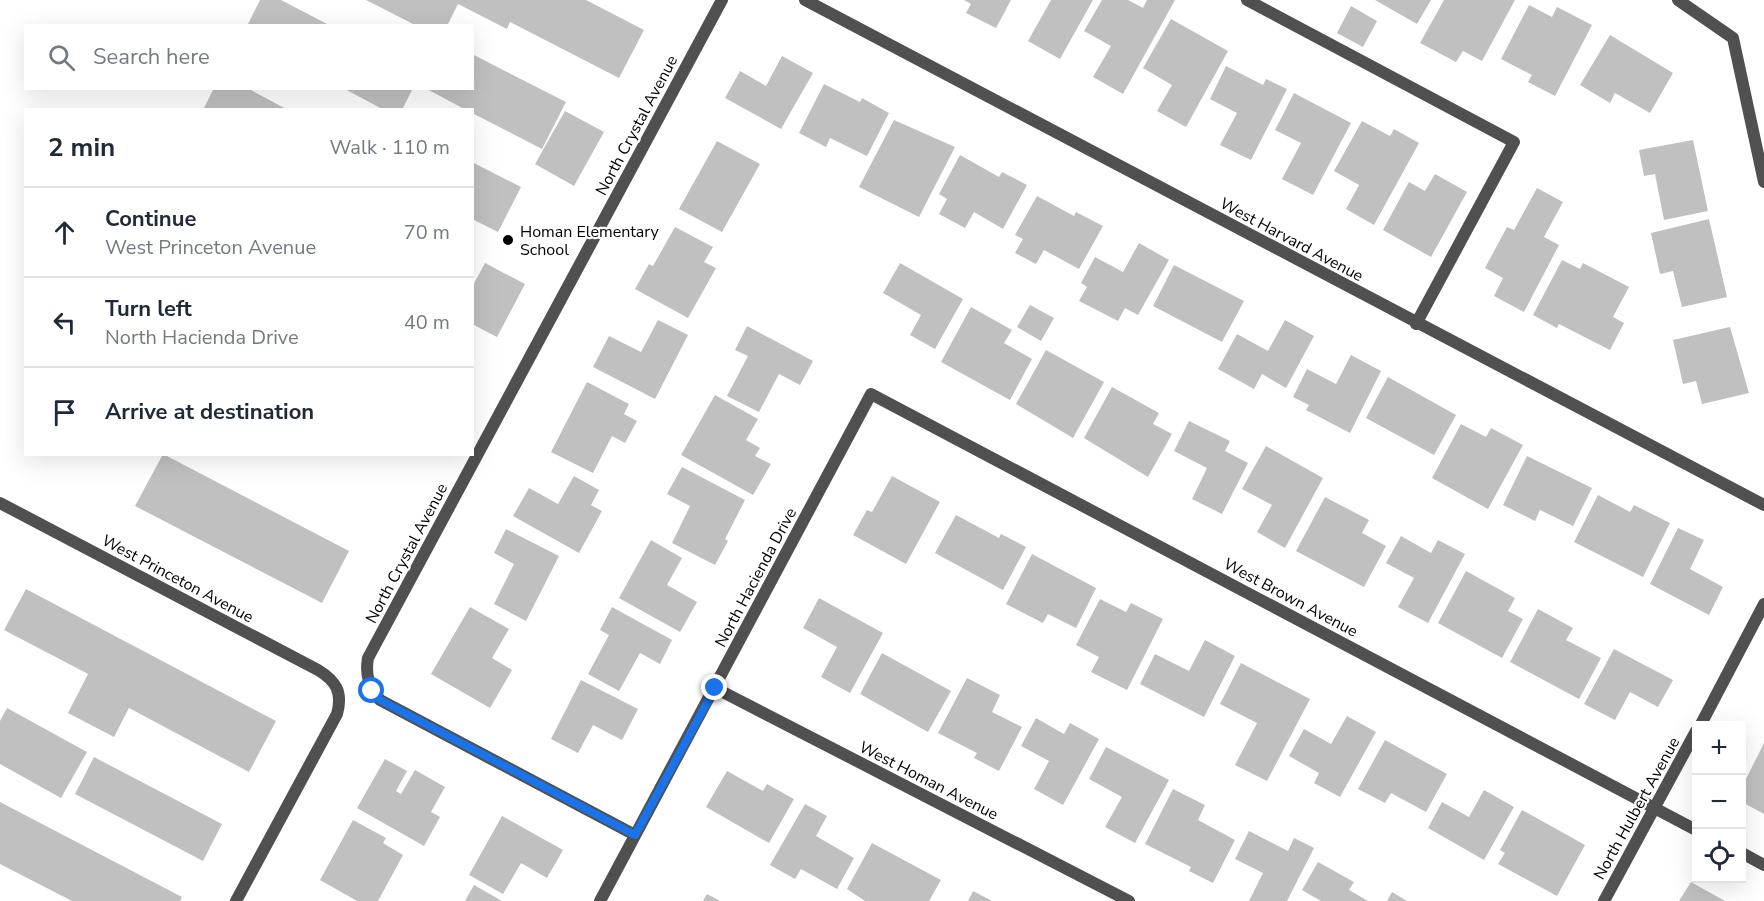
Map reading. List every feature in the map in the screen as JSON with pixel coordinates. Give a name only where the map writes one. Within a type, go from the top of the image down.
[{"type":"street","name":"North Crystal Avenue","points":[[635,835],[380,700],[368,681],[366,671],[368,658],[722,0]]},
{"type":"street","name":"West Harvard Avenue","points":[[805,0],[1416,324],[1764,505]]},
{"type":"street","points":[[1247,0],[1514,142],[1416,324]]},
{"type":"street","points":[[1678,0],[1732,38],[1764,182]]},
{"type":"street","name":"North Hacienda Drive","points":[[600,901],[871,394]]},
{"type":"street","name":"West Brown Avenue","points":[[871,394],[1694,829]]},
{"type":"street","name":"West Princeton Avenue","points":[[0,503],[318,670],[331,678],[338,687],[341,700],[337,714],[236,901]]},
{"type":"street","name":"North Hulbert Avenue","points":[[1703,721],[1764,604]]},
{"type":"street","name":"West Homan Avenue","points":[[715,688],[1129,901]]},
{"type":"street","name":"North Hulbert Avenue","points":[[1604,901],[1692,739]]},
{"type":"street","points":[[1746,855],[1764,865]]},
{"type":"building","points":[[260,0],[281,0],[327,24],[248,24]]},
{"type":"building","points":[[366,0],[586,0],[644,30],[619,78],[510,22],[507,29],[458,4],[448,24],[413,24]]},
{"type":"building","points":[[964,0],[1011,0],[996,28],[966,13],[971,4]]},
{"type":"building","points":[[1051,0],[1093,0],[1060,59],[1028,41]]},
{"type":"building","points":[[1102,0],[1128,0],[1143,8],[1147,0],[1175,0],[1123,94],[1093,77],[1111,46],[1084,31]]},
{"type":"building","points":[[1375,0],[1431,0],[1417,24]]},
{"type":"building","points":[[1444,0],[1515,0],[1482,61],[1463,51],[1456,62],[1420,43]]},
{"type":"building","points":[[1529,5],[1552,17],[1557,7],[1592,25],[1555,96],[1528,82],[1532,75],[1501,59]]},
{"type":"building","points":[[1351,6],[1377,21],[1363,47],[1337,33]]},
{"type":"building","points":[[1171,19],[1228,51],[1186,127],[1157,111],[1172,85],[1143,68]]},
{"type":"building","points":[[1610,35],[1673,73],[1650,113],[1615,93],[1610,103],[1580,85]]},
{"type":"building","points":[[474,55],[566,102],[542,149],[474,114],[474,108],[462,108],[429,90],[474,90]]},
{"type":"building","points":[[782,56],[813,73],[781,129],[725,98],[740,71],[766,86]]},
{"type":"building","points":[[1226,66],[1263,85],[1266,79],[1287,89],[1251,160],[1220,145],[1237,113],[1210,99]]},
{"type":"building","points":[[824,84],[860,102],[862,98],[889,113],[867,156],[830,138],[826,147],[799,133]]},
{"type":"building","points":[[213,90],[251,90],[284,108],[204,108]]},
{"type":"building","points":[[347,90],[412,90],[403,108],[380,108]]},
{"type":"building","points":[[1294,93],[1351,123],[1313,195],[1282,179],[1301,143],[1275,130]]},
{"type":"building","points":[[565,111],[604,132],[574,186],[535,164]]},
{"type":"building","points":[[894,120],[955,147],[919,217],[859,187]]},
{"type":"building","points":[[1362,121],[1390,136],[1394,129],[1419,143],[1374,225],[1346,209],[1359,185],[1334,171]]},
{"type":"building","points":[[1693,140],[1708,211],[1664,220],[1655,174],[1644,176],[1639,150]]},
{"type":"building","points":[[717,141],[760,164],[722,232],[679,209]]},
{"type":"building","points":[[960,155],[999,177],[1002,172],[1027,185],[1003,229],[974,212],[965,228],[939,214],[947,199],[939,194]]},
{"type":"building","points":[[474,163],[521,187],[498,232],[474,220]]},
{"type":"building","points":[[1435,174],[1467,192],[1431,257],[1383,230],[1409,182],[1425,191]]},
{"type":"building","points":[[1537,188],[1563,202],[1544,237],[1559,245],[1524,312],[1494,296],[1503,278],[1485,268],[1507,227],[1514,230]]},
{"type":"building","points":[[1037,196],[1074,216],[1076,212],[1103,226],[1079,269],[1044,250],[1036,264],[1015,253],[1023,239],[1015,235]]},
{"type":"building","points":[[1709,219],[1727,297],[1682,307],[1673,271],[1660,274],[1651,233]]},
{"type":"building","points":[[675,227],[713,247],[704,262],[716,268],[688,318],[635,289],[649,264],[653,266]]},
{"type":"building","points":[[1139,243],[1169,260],[1138,315],[1125,308],[1118,321],[1079,301],[1087,287],[1081,283],[1095,257],[1123,272]]},
{"type":"building","points":[[1562,260],[1580,269],[1583,263],[1629,287],[1613,317],[1624,323],[1610,350],[1559,324],[1557,328],[1533,315]]},
{"type":"building","points":[[485,263],[525,284],[497,337],[474,325],[474,283]]},
{"type":"building","points":[[900,263],[963,299],[935,349],[910,335],[921,315],[883,293]]},
{"type":"building","points":[[1174,265],[1244,301],[1222,342],[1153,306]]},
{"type":"building","points":[[1030,305],[1054,318],[1041,341],[1017,327]]},
{"type":"building","points":[[971,307],[1012,330],[1004,343],[1032,359],[1010,400],[941,362]]},
{"type":"building","points":[[658,320],[688,335],[655,399],[593,367],[609,336],[641,352]]},
{"type":"building","points":[[1285,320],[1314,336],[1286,388],[1262,374],[1254,389],[1218,369],[1237,334],[1268,351]]},
{"type":"building","points":[[747,326],[813,361],[800,385],[779,374],[759,412],[727,396],[748,356],[735,350]]},
{"type":"building","points":[[1730,327],[1749,393],[1702,404],[1696,381],[1683,384],[1673,340]]},
{"type":"building","points":[[1046,350],[1104,382],[1073,438],[1016,404]]},
{"type":"building","points":[[1351,355],[1381,371],[1350,433],[1306,410],[1309,405],[1293,397],[1307,369],[1336,384]]},
{"type":"building","points":[[1388,377],[1456,415],[1434,455],[1366,418]]},
{"type":"building","points":[[587,382],[629,404],[624,414],[637,421],[625,443],[612,436],[593,473],[551,452]]},
{"type":"building","points":[[1112,387],[1159,413],[1153,424],[1172,434],[1148,477],[1084,438]]},
{"type":"building","points":[[715,395],[758,419],[746,440],[760,448],[755,456],[771,464],[753,495],[681,455]]},
{"type":"building","points":[[1189,421],[1230,441],[1225,451],[1248,463],[1222,514],[1192,499],[1207,468],[1174,451]]},
{"type":"building","points":[[1461,424],[1486,437],[1491,428],[1523,445],[1488,509],[1432,478]]},
{"type":"building","points":[[1266,446],[1323,478],[1285,548],[1257,532],[1272,505],[1242,489]]},
{"type":"building","points":[[162,456],[167,456],[349,551],[322,603],[135,506]]},
{"type":"building","points":[[1527,456],[1592,488],[1573,526],[1540,510],[1535,521],[1503,505]]},
{"type":"building","points":[[682,467],[745,500],[725,539],[728,541],[715,565],[672,543],[690,506],[667,494]]},
{"type":"building","points":[[574,476],[599,490],[591,505],[602,511],[579,553],[513,516],[529,488],[558,504]]},
{"type":"building","points":[[892,476],[940,502],[906,564],[853,535],[867,510],[872,512]]},
{"type":"building","points":[[1598,495],[1630,512],[1634,505],[1670,523],[1643,577],[1574,542]]},
{"type":"building","points":[[1325,497],[1369,520],[1362,533],[1386,546],[1364,587],[1296,551]]},
{"type":"building","points":[[956,515],[999,538],[1001,534],[1026,547],[1003,590],[935,553]]},
{"type":"building","points":[[1678,528],[1704,540],[1690,569],[1723,587],[1709,615],[1650,584]]},
{"type":"building","points":[[506,529],[559,556],[526,621],[494,604],[514,564],[494,553]]},
{"type":"building","points":[[1401,536],[1431,553],[1438,540],[1465,554],[1428,623],[1398,607],[1414,578],[1386,563]]},
{"type":"building","points":[[651,540],[682,558],[667,585],[697,602],[680,632],[619,598]]},
{"type":"building","points":[[1032,554],[1096,588],[1076,628],[1048,614],[1043,623],[1006,604]]},
{"type":"building","points":[[1466,571],[1515,598],[1508,611],[1523,619],[1502,658],[1438,623]]},
{"type":"building","points":[[26,589],[276,721],[249,772],[129,708],[114,737],[68,713],[88,674],[4,630]]},
{"type":"building","points":[[819,598],[883,633],[850,693],[821,677],[837,647],[803,628]]},
{"type":"building","points":[[1100,599],[1126,612],[1131,603],[1163,619],[1127,690],[1091,672],[1099,657],[1076,645]]},
{"type":"building","points":[[470,607],[509,629],[492,658],[512,670],[490,708],[431,674]]},
{"type":"building","points":[[612,607],[672,640],[660,664],[640,653],[619,691],[588,674],[609,635],[600,630]]},
{"type":"building","points":[[1538,609],[1573,628],[1566,640],[1601,658],[1579,699],[1510,662]]},
{"type":"building","points":[[1205,640],[1235,656],[1204,717],[1140,684],[1155,654],[1189,671]]},
{"type":"building","points":[[1614,649],[1673,680],[1658,707],[1630,692],[1615,720],[1584,704]]},
{"type":"building","points":[[882,653],[951,691],[928,732],[860,694]]},
{"type":"building","points":[[1241,663],[1310,699],[1267,781],[1235,765],[1257,723],[1220,704]]},
{"type":"building","points":[[967,678],[1000,695],[992,712],[1022,727],[999,771],[974,758],[977,753],[938,733]]},
{"type":"building","points":[[581,680],[638,709],[622,740],[593,725],[578,753],[551,739]]},
{"type":"building","points":[[7,708],[87,752],[61,798],[0,764],[0,721]]},
{"type":"building","points":[[1347,716],[1376,732],[1340,797],[1314,783],[1319,773],[1289,756],[1304,729],[1331,744]]},
{"type":"building","points":[[1036,718],[1064,734],[1070,723],[1099,739],[1063,805],[1034,789],[1049,761],[1021,746]]},
{"type":"building","points":[[1385,740],[1447,774],[1426,812],[1391,793],[1385,803],[1358,789]]},
{"type":"building","points":[[1764,743],[1764,814],[1746,804],[1746,779]]},
{"type":"building","points":[[1106,747],[1169,780],[1135,843],[1105,827],[1122,797],[1089,779]]},
{"type":"building","points":[[94,757],[222,824],[203,861],[75,794]]},
{"type":"building","points":[[385,759],[407,771],[396,791],[401,794],[415,770],[445,787],[431,812],[440,817],[424,846],[357,808]]},
{"type":"building","points":[[727,771],[763,791],[767,784],[794,799],[769,843],[706,807]]},
{"type":"building","points":[[1173,789],[1205,805],[1198,820],[1235,840],[1213,883],[1189,871],[1191,867],[1145,844]]},
{"type":"building","points":[[1484,790],[1514,807],[1484,860],[1428,828],[1442,802],[1469,817]]},
{"type":"building","points":[[0,802],[182,897],[180,901],[72,901],[0,864]]},
{"type":"building","points":[[805,804],[827,816],[816,836],[854,858],[837,889],[801,869],[795,879],[770,865]]},
{"type":"building","points":[[1522,810],[1585,845],[1557,896],[1498,864],[1505,853],[1500,850]]},
{"type":"building","points":[[502,816],[563,850],[547,878],[521,863],[503,894],[469,875]]},
{"type":"building","points":[[353,820],[386,838],[383,843],[403,855],[378,901],[357,901],[320,880]]},
{"type":"building","points":[[1249,831],[1288,851],[1294,838],[1314,848],[1287,901],[1249,901],[1263,873],[1235,859]]},
{"type":"building","points":[[872,843],[941,880],[929,901],[865,901],[847,889]]},
{"type":"building","points":[[1318,862],[1354,882],[1349,890],[1368,901],[1321,901],[1302,890]]},
{"type":"building","points":[[1691,882],[1725,901],[1679,901]]},
{"type":"building","points":[[474,885],[502,901],[465,901]]},
{"type":"building","points":[[973,891],[992,901],[968,901]]},
{"type":"building","points":[[1392,892],[1407,901],[1387,901]]},
{"type":"building","points":[[707,894],[720,901],[703,901]]},
{"type":"place","name":"Homan Elementary School","points":[[508,240]]},
{"type":"route","points":[[372,691],[380,700],[635,835],[715,688]]}]
